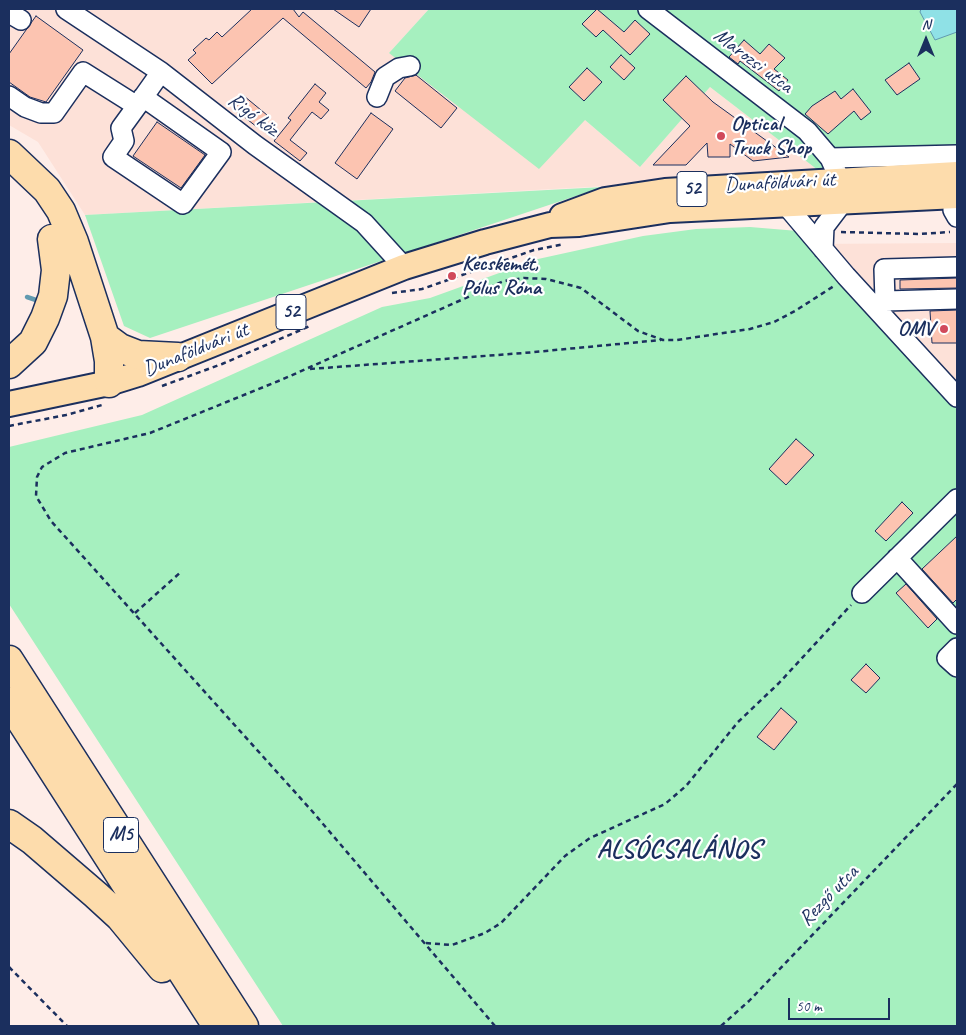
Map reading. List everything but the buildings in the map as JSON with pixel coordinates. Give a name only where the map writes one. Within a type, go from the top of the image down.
[{"type":"highway","points":[[9,154],[28,169],[47,190],[61,211],[74,242],[105,337],[109,361],[106,394]]},
{"type":"highway","points":[[9,176],[34,202],[64,265],[92,358],[106,394]]},
{"type":"highway","points":[[9,364],[32,342],[46,318],[53,296],[56,270],[52,239]]},
{"type":"highway","points":[[105,337],[120,348],[138,355],[178,357]]},
{"type":"highway","name":"M5","points":[[9,660],[244,1026]]},
{"type":"highway","name":"M5","points":[[9,702],[217,1026]]},
{"type":"highway","points":[[9,824],[58,862],[120,917],[170,977],[203,1026]]},
{"type":"main road","name":"Dunaföldvári út","points":[[9,404],[106,394],[178,357],[404,267],[484,242],[550,225],[578,224],[670,210],[785,204],[957,174]]},
{"type":"main road","name":"Dunaföldvári út","points":[[550,225],[566,213],[605,200],[705,188],[846,194],[909,199],[956,213]]},
{"type":"main road","points":[[846,194],[887,211],[956,213]]},
{"type":"street","name":"Rigó köz","points":[[66,9],[161,72],[255,145],[364,223],[404,267]]},
{"type":"street","name":"Marozsi utca","points":[[648,9],[808,131],[830,158],[846,194]]},
{"type":"street","points":[[377,97],[385,77],[399,68],[410,66]]},
{"type":"street","points":[[9,96],[25,107],[41,113],[54,113],[83,72],[140,101],[221,152],[183,204],[114,157],[124,141],[121,128],[140,101],[161,72]]},
{"type":"street","points":[[830,158],[957,155]]},
{"type":"street","points":[[823,249],[824,227],[846,194]]},
{"type":"street","points":[[785,204],[846,276],[957,397]]},
{"type":"street","points":[[957,267],[884,269],[885,301],[957,299]]},
{"type":"street","points":[[862,593],[957,499]]},
{"type":"street","points":[[897,558],[957,624]]},
{"type":"street","points":[[957,648],[947,658],[957,667]]},
{"type":"path","points":[[824,227],[846,233],[956,213]]},
{"type":"path","points":[[386,295],[422,289],[534,250],[570,243]]},
{"type":"path","points":[[307,369],[677,340],[750,329],[774,322],[822,295],[846,276]]},
{"type":"path","points":[[495,1026],[312,811],[234,727],[135,613],[51,521],[36,496],[36,484],[42,468],[65,453],[150,433],[307,369],[504,281],[524,278],[553,280],[581,288],[638,330],[663,340]]},
{"type":"path","points":[[155,388],[222,364],[314,325]]},
{"type":"path","points":[[9,426],[66,415],[106,394]]},
{"type":"path","points":[[135,613],[182,571]]},
{"type":"path","points":[[424,943],[452,945],[484,934],[501,923],[571,852],[590,838],[666,804],[686,786],[738,722],[779,683],[862,593]]},
{"type":"path","name":"Rezgő utca","points":[[721,1026],[749,1001],[957,784]]},
{"type":"path","points":[[9,967],[67,1026]]},
{"type":"shaded area","points":[[9,9],[429,9],[389,53],[585,120],[640,167],[710,87],[823,174],[85,215],[38,142],[9,125]]},
{"type":"shaded area","points":[[957,243],[957,407],[811,244]]},
{"type":"green space","points":[[429,9],[957,9],[957,167],[823,174],[710,87],[640,167],[585,120],[539,169],[389,53]]},
{"type":"green space","points":[[603,187],[150,338],[124,326],[85,215]]},
{"type":"green space","points":[[750,227],[798,231],[957,407],[957,1026],[283,1026],[9,604],[9,447],[142,415],[382,307],[430,298],[538,259],[643,236],[696,229]]},
{"type":"water","points":[[921,9],[957,9],[957,32],[935,40],[920,12]]},
{"type":"waterway","points":[[27,297],[42,302]]},
{"type":"place","name":"Optical Truck Shop","points":[[721,136]]},
{"type":"place","name":"Kecskemét, Pólus Róna","points":[[452,276]]},
{"type":"place","name":"OMV","points":[[944,329]]},
{"type":"district","name":"ALSÓCSALÁNOS","points":[[679,850]]}]
